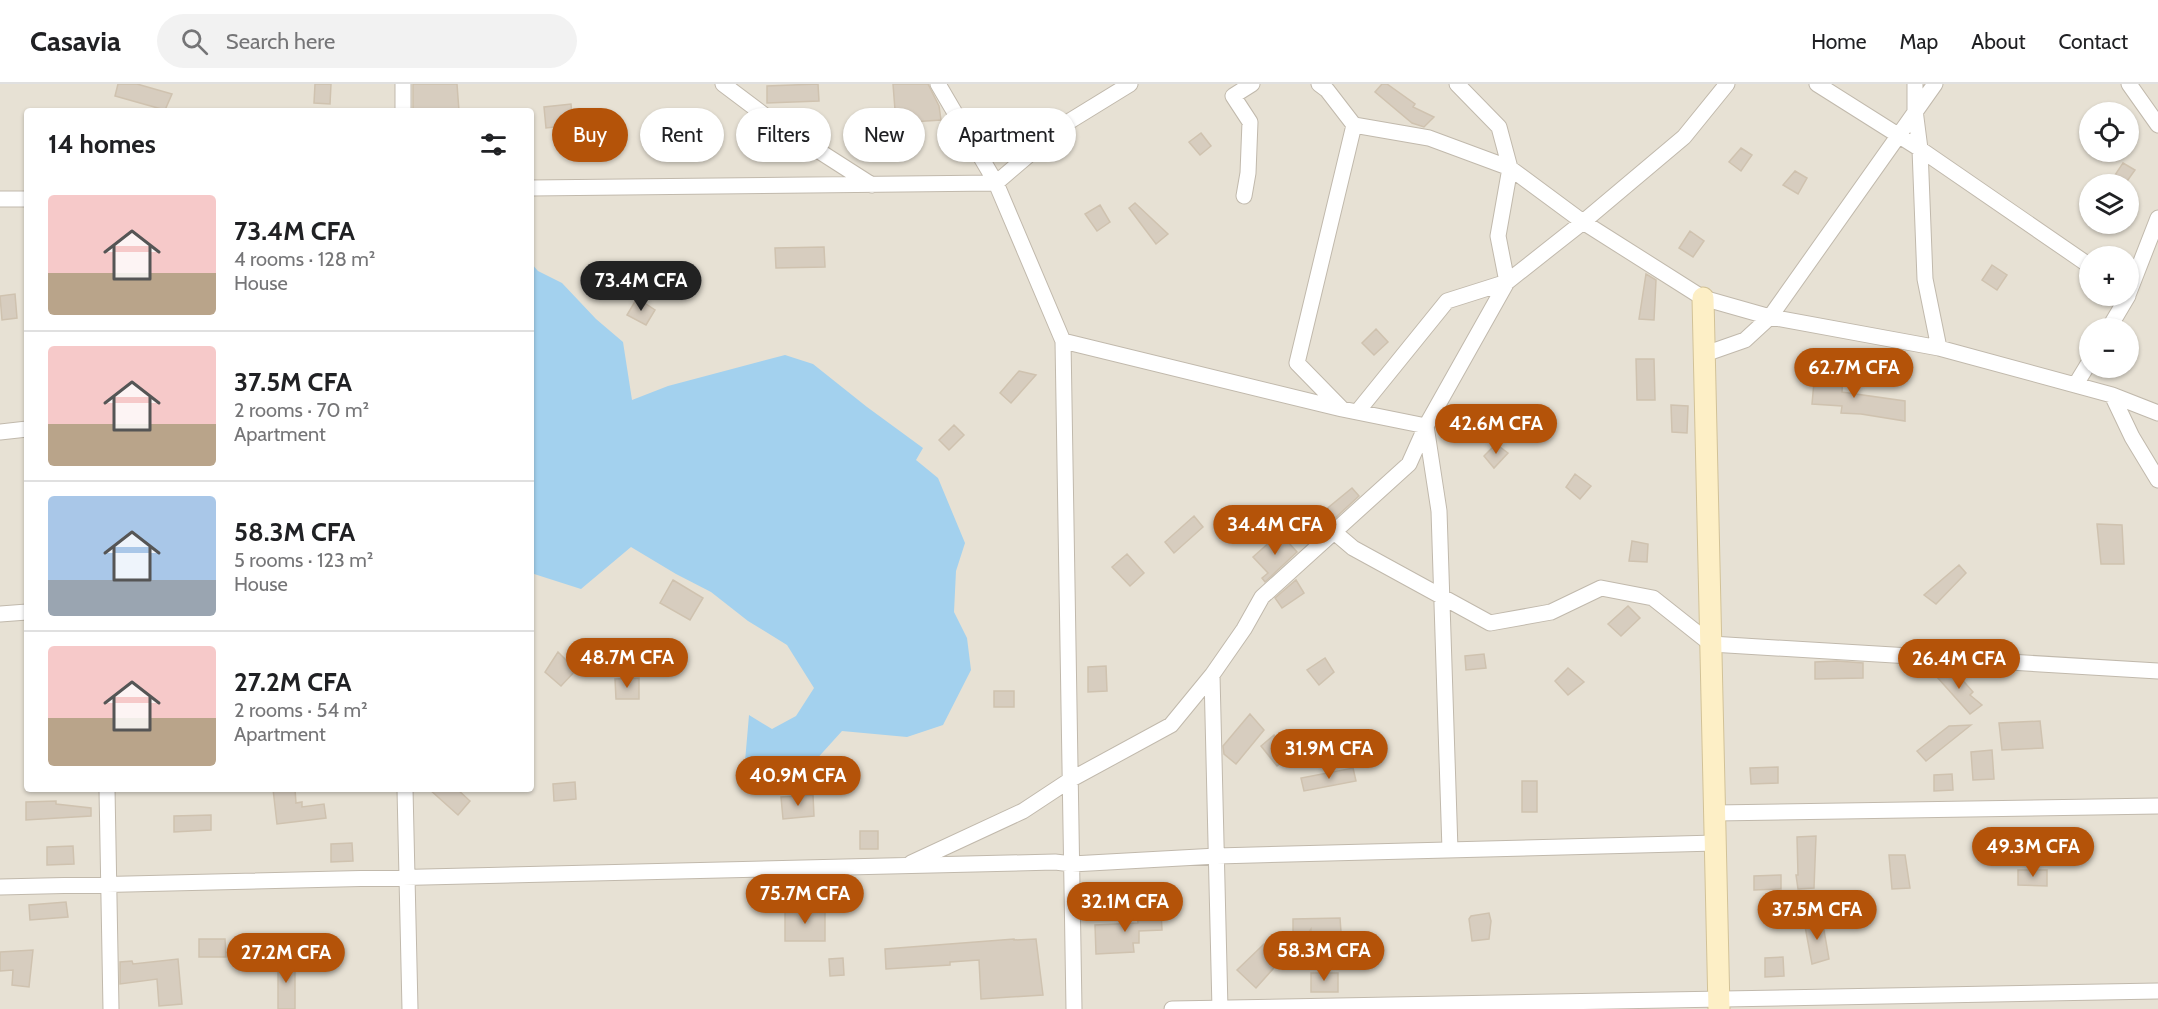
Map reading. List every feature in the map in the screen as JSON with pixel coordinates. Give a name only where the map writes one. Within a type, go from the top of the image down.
[{"type":"street","points":[[403,84],[403,108]]},
{"type":"street","points":[[723,84],[772,121],[872,185]]},
{"type":"street","points":[[938,84],[996,183],[1063,341],[1074,1009]]},
{"type":"street","points":[[534,188],[996,183],[1065,124],[1130,84]]},
{"type":"street","points":[[1244,196],[1248,173],[1250,123],[1233,96],[1252,84]]},
{"type":"street","points":[[903,866],[1023,811],[1070,780],[1172,725],[1212,675],[1244,629],[1262,597],[1409,464],[1426,426],[1507,282],[1498,236],[1510,168],[1499,127],[1457,84]]},
{"type":"street","points":[[1358,411],[1447,301],[1507,282],[1684,137],[1727,84]]},
{"type":"street","points":[[1818,84],[1920,149],[2079,258]]},
{"type":"street","points":[[1916,84],[1915,110],[1920,149],[1925,279],[1939,348]]},
{"type":"street","points":[[1705,354],[1745,340],[1770,317],[1935,84]]},
{"type":"street","points":[[1327,86],[1354,125],[1429,138],[1510,168],[1583,222],[1703,298],[1770,317],[1939,348],[2076,384],[2158,413]]},
{"type":"street","points":[[2133,86],[2158,125]]},
{"type":"street","points":[[1342,409],[1297,363],[1354,125]]},
{"type":"street","points":[[0,199],[24,198]]},
{"type":"street","points":[[2139,268],[2158,218]]},
{"type":"street","points":[[1703,298],[1719,1004]]},
{"type":"street","points":[[1063,341],[1342,409],[1426,426]]},
{"type":"street","points":[[2076,384],[2080,378]]},
{"type":"street","points":[[2112,395],[2132,437],[2158,480]]},
{"type":"street","points":[[1426,426],[1439,511],[1450,850]]},
{"type":"street","points":[[0,432],[24,429]]},
{"type":"street","points":[[1333,531],[1353,548],[1490,623],[1551,612],[1601,588],[1653,598],[1711,644],[2158,671]]},
{"type":"street","points":[[0,614],[24,612]]},
{"type":"street","points":[[1212,675],[1220,1008]]},
{"type":"street","points":[[107,792],[111,1009]]},
{"type":"street","points":[[405,792],[410,1009]]},
{"type":"street","points":[[1715,813],[2158,806]]},
{"type":"street","points":[[0,887],[407,876],[667,873],[1055,862],[1072,864],[1217,856],[1716,843]]},
{"type":"street","points":[[1172,1009],[1719,1004],[2158,991]]},
{"type":"shaded area","points":[[0,84],[2158,84],[2158,1009],[0,1009]]},
{"type":"water","points":[[534,266],[538,271],[562,283],[596,319],[623,342],[632,400],[668,386],[785,355],[813,364],[923,448],[916,460],[938,478],[965,543],[956,571],[954,612],[967,638],[971,670],[943,725],[907,737],[842,731],[795,783],[758,791],[743,785],[749,715],[772,729],[796,716],[814,688],[787,645],[748,621],[711,592],[631,547],[581,589],[534,574]]},
{"type":"building","points":[[118,84],[137,84],[172,94],[166,108],[158,108],[115,96]]},
{"type":"building","points":[[315,84],[331,84],[330,104],[314,103]]},
{"type":"building","points":[[413,84],[457,84],[459,108],[413,108]]},
{"type":"building","points":[[818,84],[819,101],[767,103],[767,86]]},
{"type":"building","points":[[893,84],[928,84],[939,108],[937,108],[937,120],[925,121],[925,108],[895,108]]},
{"type":"building","points":[[1382,84],[1387,84],[1415,104],[1413,107],[1434,117],[1424,127],[1412,123],[1375,92]]},
{"type":"building","points":[[571,104],[571,108],[552,108],[552,127],[546,128],[544,107]]},
{"type":"building","points":[[1201,133],[1211,146],[1200,155],[1189,142]]},
{"type":"building","points":[[1741,148],[1752,155],[1741,171],[1729,162]]},
{"type":"building","points":[[2123,163],[2135,170],[2132,174],[2116,174]]},
{"type":"building","points":[[1795,171],[1807,178],[1798,194],[1783,185]]},
{"type":"building","points":[[1135,203],[1168,234],[1156,244],[1129,208]]},
{"type":"building","points":[[1100,205],[1110,222],[1097,231],[1085,214]]},
{"type":"building","points":[[1690,231],[1704,241],[1693,257],[1679,248]]},
{"type":"building","points":[[824,247],[825,267],[776,268],[775,248]]},
{"type":"building","points":[[1992,265],[2007,275],[1997,290],[1982,280]]},
{"type":"building","points":[[1646,274],[1656,280],[1654,320],[1639,319]]},
{"type":"building","points":[[15,294],[17,318],[2,320],[0,296]]},
{"type":"building","points":[[637,298],[655,310],[646,325],[627,315]]},
{"type":"building","points":[[1376,329],[1388,342],[1374,355],[1362,343]]},
{"type":"building","points":[[1636,359],[1654,359],[1655,400],[1637,400]]},
{"type":"building","points":[[1019,371],[1036,375],[1011,403],[1000,393]]},
{"type":"building","points":[[1815,371],[1843,373],[1842,392],[1905,401],[1905,421],[1841,413],[1842,406],[1812,404]]},
{"type":"building","points":[[1671,405],[1688,406],[1687,433],[1672,432]]},
{"type":"building","points":[[954,425],[964,435],[949,450],[939,440]]},
{"type":"building","points":[[1496,444],[1508,453],[1494,468],[1484,456]]},
{"type":"building","points":[[1575,474],[1591,486],[1580,499],[1566,487]]},
{"type":"building","points":[[1352,488],[1359,496],[1333,520],[1324,511]]},
{"type":"building","points":[[1194,516],[1203,527],[1174,553],[1165,542]]},
{"type":"building","points":[[2097,524],[2122,525],[2124,564],[2101,564]]},
{"type":"building","points":[[1280,533],[1297,552],[1265,582],[1262,578],[1268,573],[1253,557]]},
{"type":"building","points":[[1632,541],[1648,544],[1647,562],[1629,561]]},
{"type":"building","points":[[1127,554],[1144,573],[1130,586],[1112,567]]},
{"type":"building","points":[[1959,565],[1966,573],[1936,604],[1924,595]]},
{"type":"building","points":[[673,580],[703,598],[690,620],[660,603]]},
{"type":"building","points":[[1296,580],[1304,593],[1282,608],[1275,598]]},
{"type":"building","points":[[1628,606],[1640,618],[1621,636],[1608,624]]},
{"type":"building","points":[[558,652],[576,670],[561,686],[545,672]]},
{"type":"building","points":[[1484,654],[1486,668],[1466,670],[1465,656]]},
{"type":"building","points":[[1325,658],[1334,672],[1319,685],[1307,670]]},
{"type":"building","points":[[1815,662],[1863,663],[1863,678],[1815,679]]},
{"type":"building","points":[[1106,666],[1107,691],[1088,692],[1088,667]]},
{"type":"building","points":[[1568,668],[1584,682],[1568,695],[1555,681]]},
{"type":"building","points":[[1947,668],[1952,668],[1973,692],[1970,695],[1982,705],[1970,714],[1937,677]]},
{"type":"building","points":[[639,678],[639,699],[616,699],[615,679]]},
{"type":"building","points":[[994,691],[1014,691],[1014,707],[994,707]]},
{"type":"building","points":[[1250,714],[1264,730],[1236,764],[1224,754],[1223,746]]},
{"type":"building","points":[[2040,721],[2043,748],[2002,750],[1999,723]]},
{"type":"building","points":[[1971,725],[1926,761],[1917,751],[1949,726]]},
{"type":"building","points":[[1274,735],[1291,755],[1277,766],[1261,746]]},
{"type":"building","points":[[1992,750],[1994,779],[1973,780],[1971,752]]},
{"type":"building","points":[[1778,767],[1778,783],[1751,784],[1750,768]]},
{"type":"building","points":[[1353,768],[1356,781],[1304,791],[1301,778]]},
{"type":"building","points":[[1952,774],[1953,790],[1934,791],[1934,775]]},
{"type":"building","points":[[1522,781],[1537,781],[1537,812],[1522,812]]},
{"type":"building","points":[[575,782],[576,799],[554,801],[553,784]]},
{"type":"building","points":[[273,792],[295,792],[296,803],[302,802],[302,807],[324,804],[326,818],[277,824]]},
{"type":"building","points":[[432,792],[460,792],[470,801],[458,815]]},
{"type":"building","points":[[813,795],[814,816],[783,819],[781,797]]},
{"type":"building","points":[[56,801],[56,804],[91,808],[91,816],[26,820],[26,802]]},
{"type":"building","points":[[211,815],[211,830],[174,832],[174,816]]},
{"type":"building","points":[[860,831],[878,831],[878,849],[860,849]]},
{"type":"building","points":[[1816,836],[1814,888],[1798,889],[1797,837]]},
{"type":"building","points":[[352,843],[353,861],[331,862],[331,844]]},
{"type":"building","points":[[73,846],[74,864],[47,865],[47,847]]},
{"type":"building","points":[[1889,855],[1905,855],[1910,888],[1892,889]]},
{"type":"building","points":[[2018,870],[2047,870],[2047,886],[2018,885]]},
{"type":"building","points":[[1781,875],[1781,889],[1754,890],[1754,876]]},
{"type":"building","points":[[1861,892],[1862,909],[1825,910],[1825,893]]},
{"type":"building","points":[[66,902],[68,917],[30,920],[29,905]]},
{"type":"building","points":[[785,909],[825,909],[825,941],[785,941]]},
{"type":"building","points":[[1161,911],[1162,930],[1139,931],[1139,943],[1133,943],[1134,952],[1096,954],[1095,925],[1138,923],[1137,912]]},
{"type":"building","points":[[1489,913],[1491,921],[1489,939],[1472,941],[1469,919],[1471,916]]},
{"type":"building","points":[[1340,918],[1341,932],[1311,932],[1311,929],[1308,933],[1293,933],[1293,919]]},
{"type":"building","points":[[1822,919],[1829,959],[1812,964],[1804,921]]},
{"type":"building","points":[[199,939],[225,939],[226,957],[199,957]]},
{"type":"building","points":[[1036,939],[1043,995],[981,999],[979,960],[950,962],[950,965],[886,969],[885,949]]},
{"type":"building","points":[[1264,944],[1280,961],[1256,988],[1237,970]]},
{"type":"building","points":[[33,950],[29,987],[12,985],[13,970],[0,971],[0,952]]},
{"type":"building","points":[[1783,957],[1784,976],[1765,977],[1765,958]]},
{"type":"building","points":[[278,958],[295,958],[295,1009],[278,1009]]},
{"type":"building","points":[[843,958],[844,975],[830,976],[829,959]]},
{"type":"building","points":[[178,959],[182,1004],[159,1006],[157,979],[120,984],[120,962],[132,961],[133,964]]},
{"type":"building","points":[[1311,973],[1338,973],[1338,992],[1311,992]]}]
